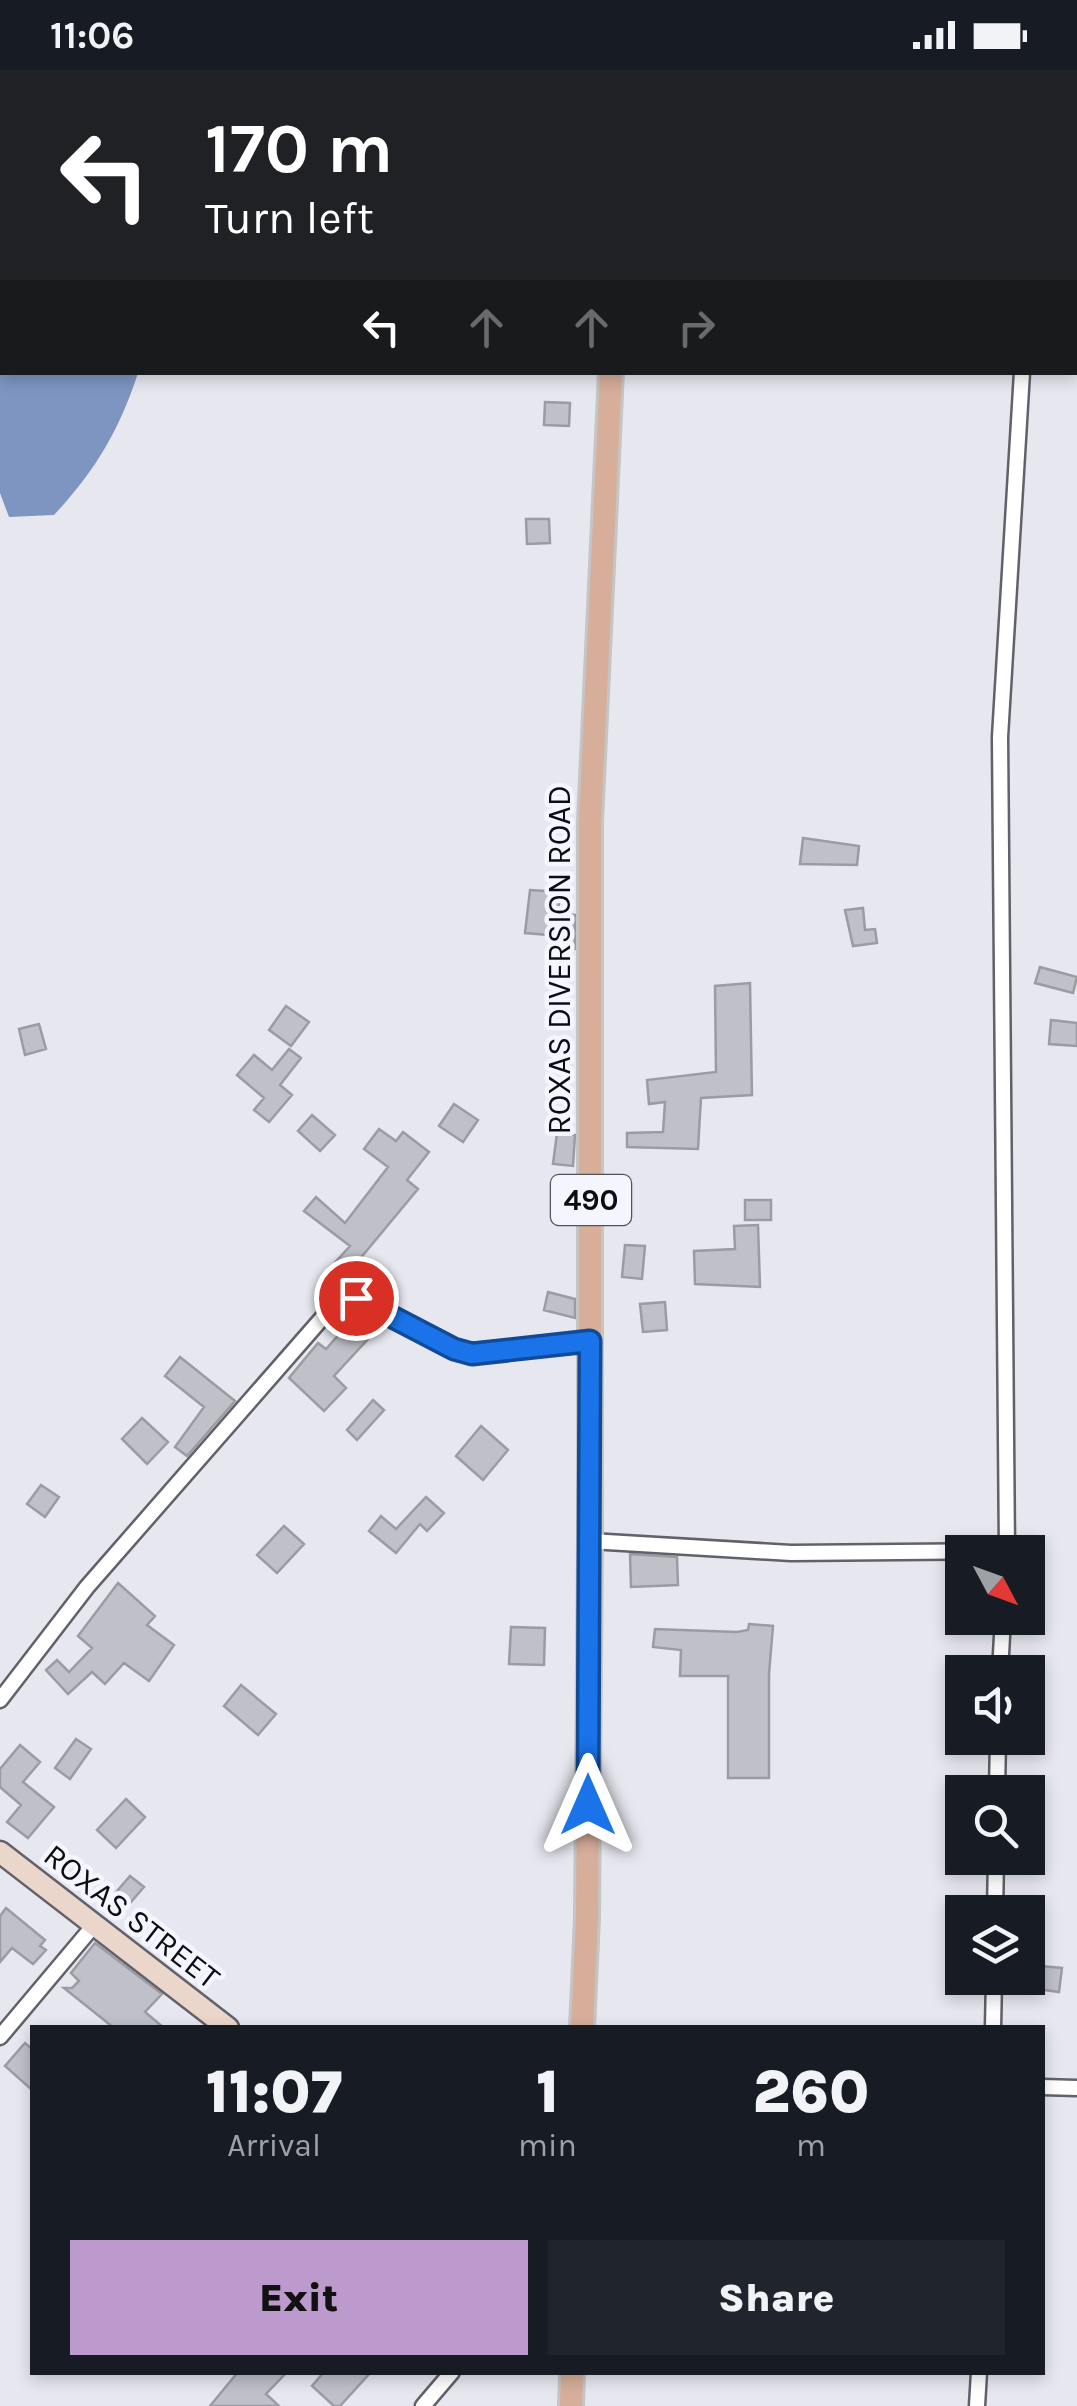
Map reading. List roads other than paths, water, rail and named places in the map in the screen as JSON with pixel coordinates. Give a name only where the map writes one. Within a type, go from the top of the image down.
[{"type":"main road","name":"ROXAS DIVERSION ROAD","points":[[582,2025],[587,1918],[590,1541],[590,822],[610,375]]},
{"type":"main road","name":"ROXAS STREET","points":[[0,1852],[224,2025]]},
{"type":"main road","points":[[571,2406],[572,2375]]},
{"type":"street","points":[[1007,1535],[1000,737],[1022,375]]},
{"type":"street","points":[[0,1700],[100,1573],[324,1316],[342,1302],[356,1298],[370,1302],[454,1349],[472,1354],[590,1341]]},
{"type":"street","points":[[590,1541],[791,1553],[945,1552]]},
{"type":"street","points":[[0,2037],[95,1924]]},
{"type":"street","points":[[993,2025],[994,1995]]},
{"type":"street","points":[[1045,2088],[1077,2088]]},
{"type":"street","points":[[423,2406],[449,2375]]},
{"type":"street","points":[[977,2406],[979,2375]]},
{"type":"water","points":[[0,375],[137,375],[104,449],[54,515],[9,517],[0,493]]}]
